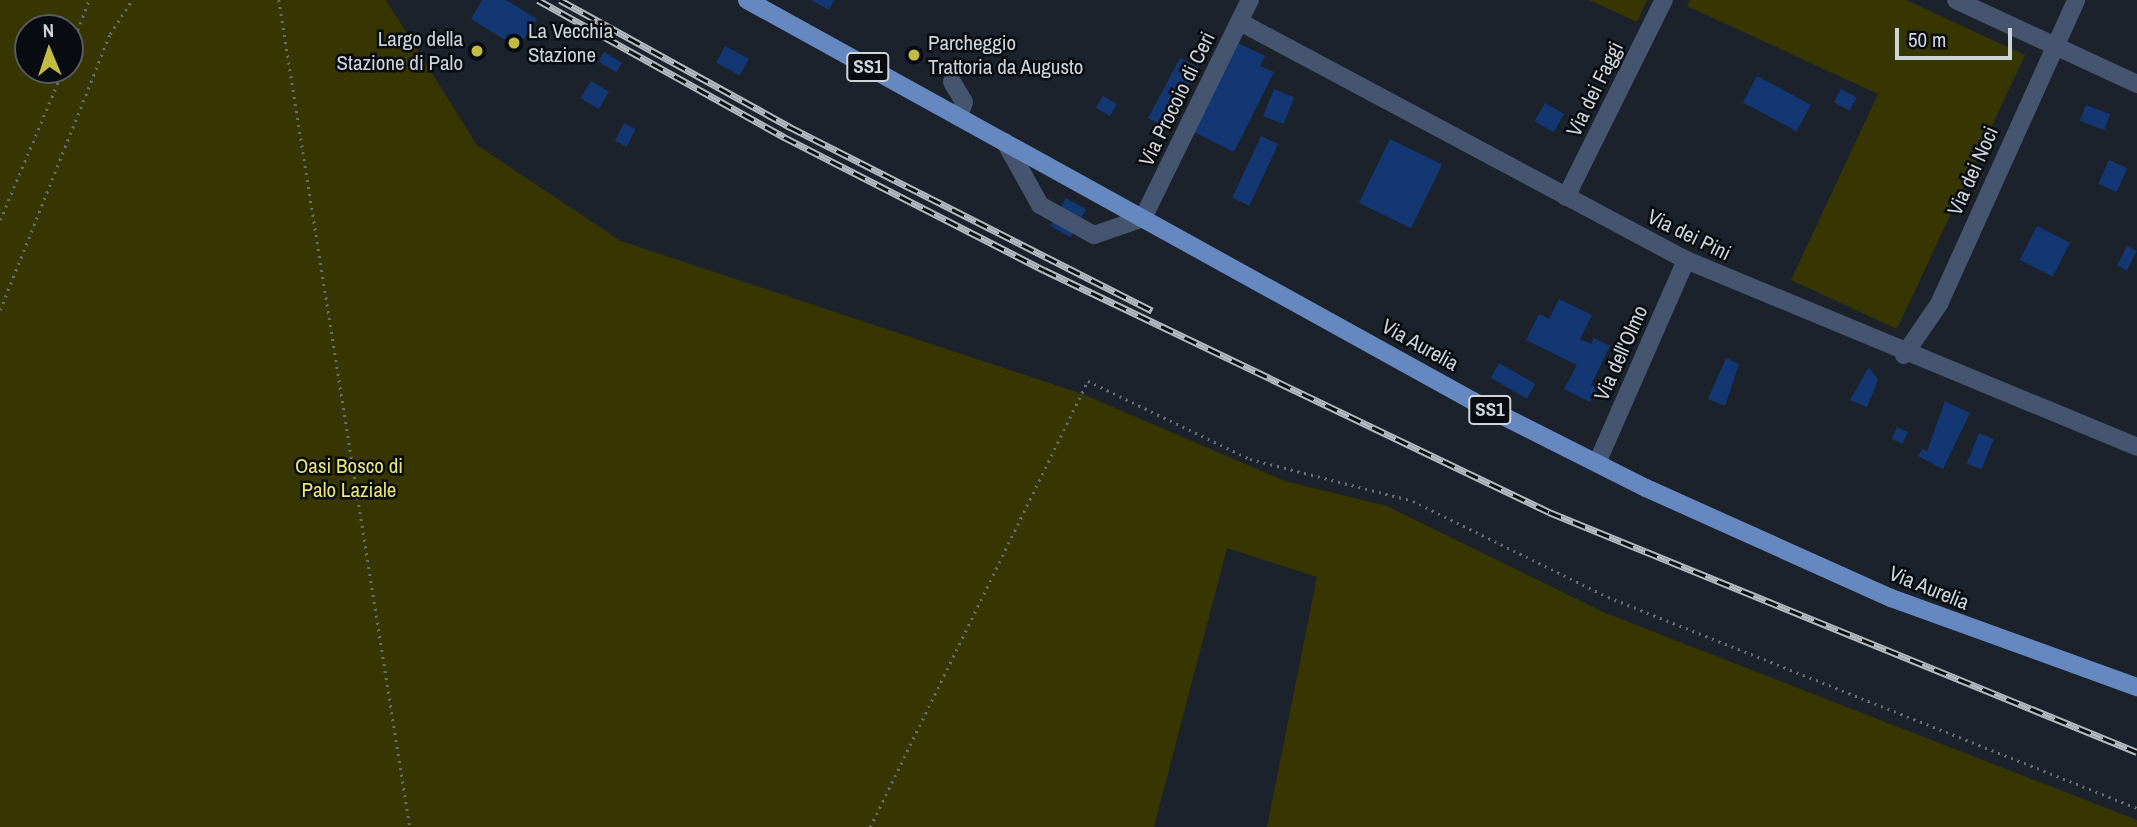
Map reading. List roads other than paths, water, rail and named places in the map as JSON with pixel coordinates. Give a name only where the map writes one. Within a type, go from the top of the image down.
[{"type":"main road","points":[[736,0],[777,17]]},
{"type":"main road","name":"Via Aurelia","points":[[747,0],[1597,463],[1881,594],[2137,687]]},
{"type":"street","name":"Via Procoio di Ceri","points":[[1143,218],[1250,0]]},
{"type":"street","name":"Via dei Faggi","points":[[1566,197],[1664,0]]},
{"type":"street","points":[[1956,0],[2137,84]]},
{"type":"street","name":"Via dei Noci","points":[[1904,355],[1939,304],[2076,0]]},
{"type":"street","name":"Via dei Pini","points":[[1240,22],[1686,260],[1904,355],[2137,447]]},
{"type":"street","points":[[952,82],[964,103],[959,117]]},
{"type":"street","points":[[1005,142],[1041,205],[1094,235],[1143,218]]},
{"type":"street","name":"Via dell'Olmo","points":[[1597,463],[1686,260]]},
{"type":"railway","points":[[538,0],[784,137],[1044,270],[1549,512],[2137,752]]},
{"type":"railway","points":[[560,0],[790,127],[1152,311]]},
{"type":"place","name":"La Vecchia Stazione","points":[[514,43]]},
{"type":"place","name":"Largo della Stazione di Palo","points":[[477,51]]},
{"type":"place","name":"Parcheggio Trattoria da Augusto","points":[[914,55]]},
{"type":"park label","name":"Oasi Bosco di Palo Laziale","points":[[349,478]]}]
